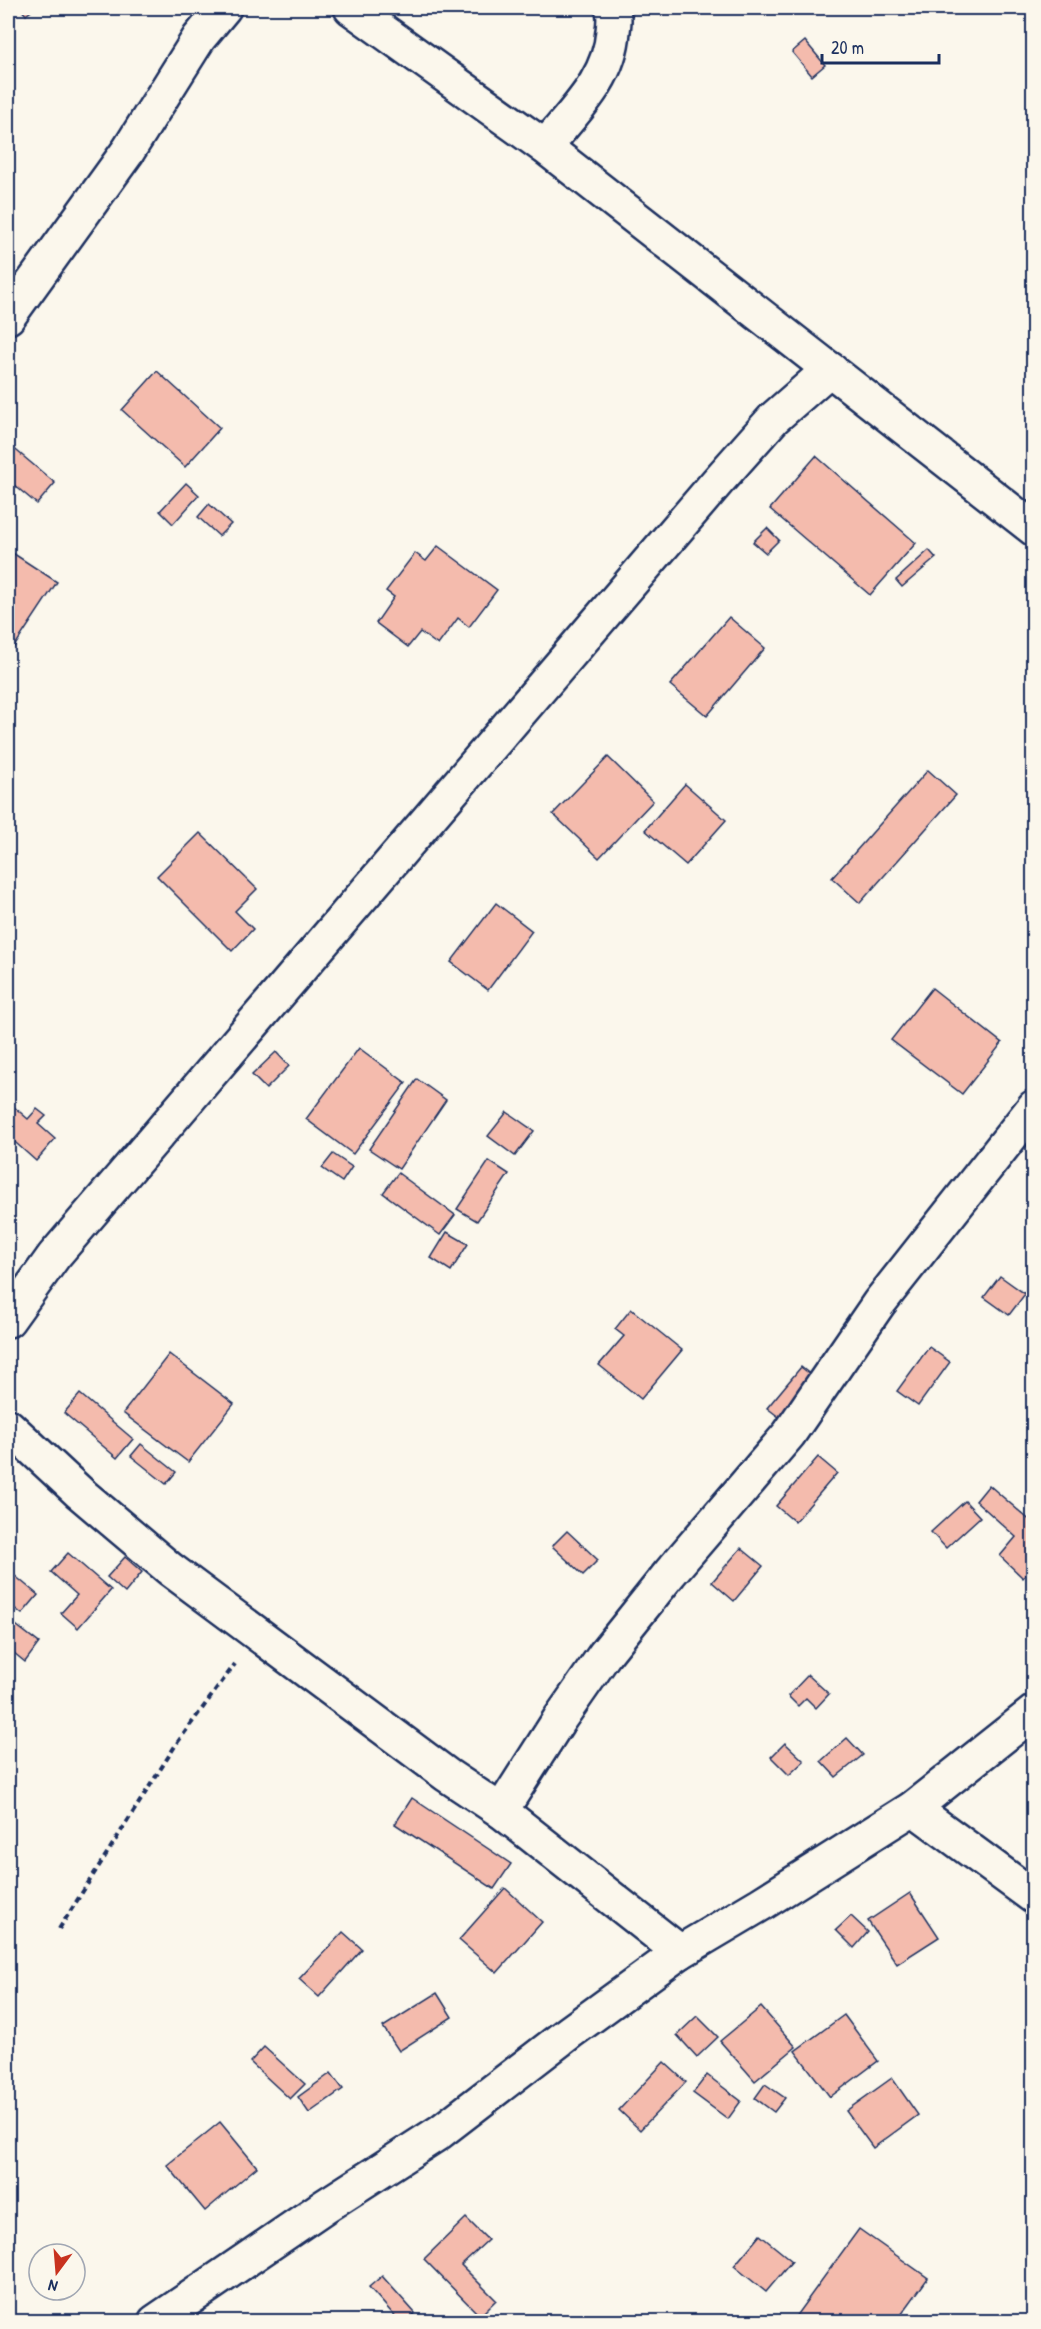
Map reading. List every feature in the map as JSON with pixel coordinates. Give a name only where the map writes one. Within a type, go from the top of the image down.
[{"type":"street","points":[[8,317],[128,151],[199,38],[224,8]]},
{"type":"street","points":[[351,8],[545,147],[1034,529]]},
{"type":"street","points":[[545,147],[593,89],[604,71],[612,45],[614,14],[612,8]]},
{"type":"street","points":[[8,1320],[54,1256],[718,481],[774,418],[830,369]]},
{"type":"street","points":[[501,1811],[558,1720],[605,1654],[647,1600],[789,1434],[879,1303],[1034,1107]]},
{"type":"street","points":[[8,1426],[80,1493],[170,1569],[447,1775],[501,1811],[680,1952]]},
{"type":"street","points":[[155,2322],[440,2132],[680,1952],[913,1808],[1034,1712]]},
{"type":"street","points":[[913,1808],[1034,1897]]},
{"type":"path","points":[[59,1929],[177,1743],[257,1634]]},
{"type":"building","points":[[20,8],[35,8],[26,15]]},
{"type":"building","points":[[805,41],[825,65],[812,76],[792,52]]},
{"type":"building","points":[[157,371],[220,428],[185,467],[122,410]]},
{"type":"building","points":[[11,446],[55,483],[37,504],[8,480],[8,451]]},
{"type":"building","points":[[816,456],[916,543],[870,595],[770,509]]},
{"type":"building","points":[[186,483],[199,495],[173,524],[160,511]]},
{"type":"building","points":[[209,504],[231,524],[219,536],[198,517]]},
{"type":"building","points":[[767,528],[779,540],[766,553],[753,542]]},
{"type":"building","points":[[438,546],[497,590],[469,627],[458,618],[438,645],[420,632],[408,647],[376,623],[394,597],[386,591],[415,553],[426,561]]},
{"type":"building","points":[[8,550],[57,582],[12,650],[8,647]]},
{"type":"building","points":[[929,550],[936,558],[902,587],[896,580]]},
{"type":"building","points":[[729,617],[765,648],[707,716],[670,685]]},
{"type":"building","points":[[608,757],[653,801],[599,858],[553,814]]},
{"type":"building","points":[[928,770],[956,795],[860,903],[832,878]]},
{"type":"building","points":[[685,784],[726,820],[686,865],[645,830]]},
{"type":"building","points":[[200,833],[257,889],[235,911],[253,929],[232,951],[157,876]]},
{"type":"building","points":[[496,903],[532,931],[488,990],[451,962]]},
{"type":"building","points":[[932,988],[1002,1043],[962,1094],[891,1040]]},
{"type":"building","points":[[359,1048],[406,1083],[353,1154],[306,1119]]},
{"type":"building","points":[[276,1052],[289,1066],[266,1089],[252,1075]]},
{"type":"building","points":[[417,1079],[446,1100],[399,1169],[369,1149]]},
{"type":"building","points":[[13,1106],[28,1119],[37,1109],[46,1116],[38,1124],[55,1139],[36,1161],[8,1136],[8,1112]]},
{"type":"building","points":[[507,1112],[534,1131],[515,1156],[488,1136]]},
{"type":"building","points":[[333,1154],[352,1167],[342,1182],[322,1168]]},
{"type":"building","points":[[489,1161],[509,1174],[477,1221],[457,1209]]},
{"type":"building","points":[[398,1173],[455,1215],[440,1235],[383,1193]]},
{"type":"building","points":[[447,1232],[468,1244],[451,1271],[431,1258]]},
{"type":"building","points":[[1000,1276],[1025,1294],[1009,1315],[984,1297]]},
{"type":"building","points":[[631,1309],[682,1350],[641,1399],[599,1365],[624,1336],[615,1329]]},
{"type":"building","points":[[929,1347],[950,1362],[918,1406],[897,1391]]},
{"type":"building","points":[[169,1354],[234,1404],[188,1462],[123,1413]]},
{"type":"building","points":[[801,1367],[821,1383],[788,1424],[767,1408]]},
{"type":"building","points":[[80,1394],[133,1439],[117,1458],[64,1413]]},
{"type":"building","points":[[141,1444],[176,1472],[166,1484],[131,1456]]},
{"type":"building","points":[[818,1457],[837,1473],[795,1522],[776,1506]]},
{"type":"building","points":[[989,1485],[1034,1524],[1034,1566],[1023,1578],[1000,1556],[1016,1537],[976,1501]]},
{"type":"building","points":[[965,1501],[980,1517],[946,1548],[931,1532]]},
{"type":"building","points":[[567,1531],[598,1560],[583,1575],[552,1546]]},
{"type":"building","points":[[741,1548],[763,1566],[734,1601],[712,1582]]},
{"type":"building","points":[[68,1553],[111,1590],[78,1628],[61,1613],[77,1595],[51,1572]]},
{"type":"building","points":[[125,1557],[142,1572],[125,1593],[107,1577]]},
{"type":"building","points":[[8,1570],[38,1595],[22,1614],[8,1603]]},
{"type":"building","points":[[8,1619],[39,1643],[25,1662],[8,1648]]},
{"type":"building","points":[[808,1675],[829,1694],[816,1708],[806,1698],[798,1706],[788,1696]]},
{"type":"building","points":[[847,1738],[863,1755],[836,1777],[821,1761]]},
{"type":"building","points":[[785,1743],[804,1761],[789,1775],[771,1757]]},
{"type":"building","points":[[412,1798],[511,1864],[494,1889],[395,1824]]},
{"type":"building","points":[[505,1888],[542,1922],[497,1973],[459,1940]]},
{"type":"building","points":[[910,1893],[939,1937],[897,1964],[868,1921]]},
{"type":"building","points":[[851,1916],[868,1932],[854,1948],[836,1930]]},
{"type":"building","points":[[343,1932],[362,1949],[319,1997],[299,1979]]},
{"type":"building","points":[[437,1993],[452,2017],[399,2051],[383,2027]]},
{"type":"building","points":[[761,2007],[796,2047],[755,2081],[720,2041]]},
{"type":"building","points":[[844,2015],[878,2061],[830,2097],[795,2051]]},
{"type":"building","points":[[697,2016],[718,2037],[697,2057],[677,2035]]},
{"type":"building","points":[[264,2047],[305,2084],[290,2099],[250,2062]]},
{"type":"building","points":[[664,2062],[686,2082],[640,2130],[619,2110]]},
{"type":"building","points":[[331,2073],[343,2089],[309,2113],[298,2097]]},
{"type":"building","points":[[707,2075],[741,2101],[728,2119],[693,2093]]},
{"type":"building","points":[[892,2078],[918,2115],[873,2148],[846,2111]]},
{"type":"building","points":[[765,2084],[785,2098],[774,2112],[755,2098]]},
{"type":"building","points":[[220,2122],[257,2167],[205,2211],[167,2165]]},
{"type":"building","points":[[466,2218],[488,2240],[461,2265],[496,2300],[480,2316],[424,2259]]},
{"type":"building","points":[[859,2229],[928,2278],[896,2322],[792,2321]]},
{"type":"building","points":[[760,2235],[792,2261],[766,2292],[734,2266]]},
{"type":"building","points":[[382,2276],[415,2313],[405,2322],[400,2322],[369,2287]]}]
